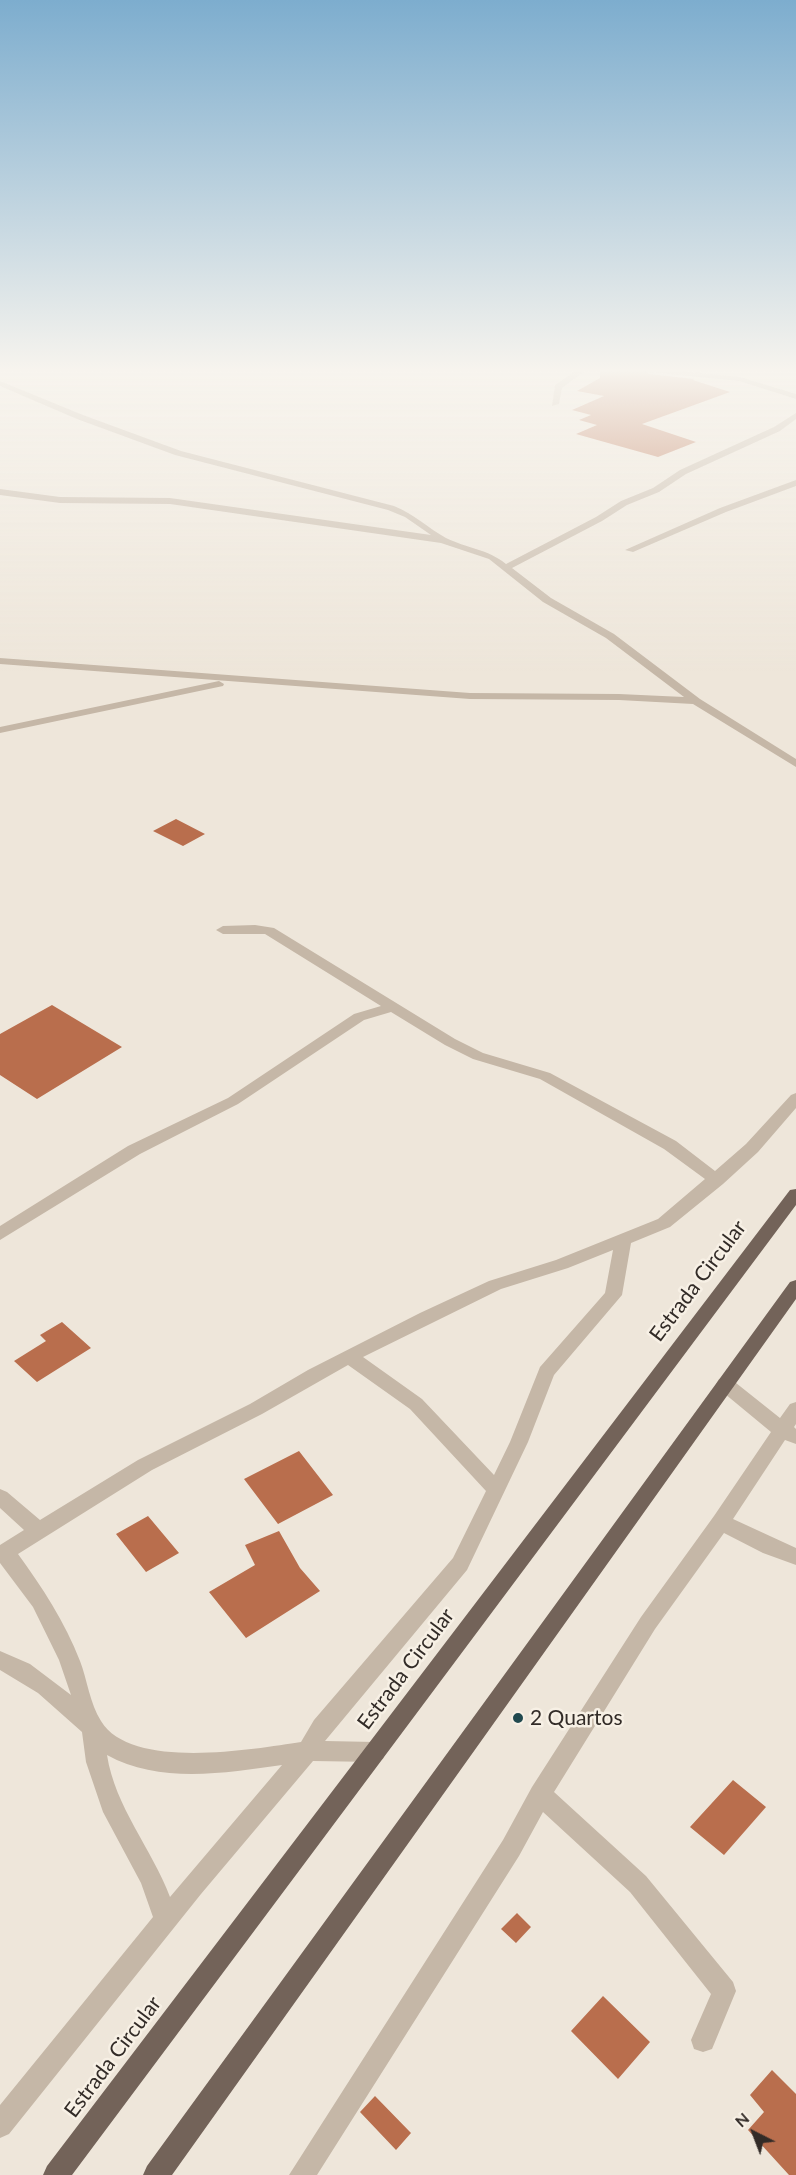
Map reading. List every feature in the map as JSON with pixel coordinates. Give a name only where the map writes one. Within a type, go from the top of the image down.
[{"type":"main road","name":"Estrada Circular","points":[[56,2175],[796,1194]]},
{"type":"main road","points":[[156,2175],[796,1286]]},
{"type":"street","points":[[250,472],[391,508],[408,515],[443,540]]},
{"type":"street","points":[[507,567],[599,519],[624,503],[656,490],[684,472]]},
{"type":"street","points":[[630,550],[723,510],[796,483]]},
{"type":"street","points":[[0,492],[60,500],[170,501],[443,540],[492,557],[547,600],[610,636],[696,701],[796,764]]},
{"type":"street","points":[[0,661],[239,680],[434,691],[470,696],[619,697],[696,701]]},
{"type":"street","points":[[0,730],[239,680]]},
{"type":"street","points":[[223,930],[255,929],[269,932],[478,1056],[545,1077],[670,1145],[717,1180]]},
{"type":"street","points":[[0,1234],[134,1150],[233,1101],[359,1017],[392,1007]]},
{"type":"street","points":[[166,1919],[151,1878],[114,1812],[97,1762],[92,1727],[69,1659],[56,1629],[40,1601],[2,1554],[145,1465],[256,1409],[350,1356],[495,1285],[623,1241],[664,1223],[752,1148],[796,1098]]},
{"type":"street","points":[[0,2125],[166,1919],[308,1751],[321,1727],[460,1564],[519,1442],[546,1372],[613,1295],[623,1241]]},
{"type":"street","points":[[350,1356],[416,1404],[496,1490]]},
{"type":"street","points":[[725,1384],[789,1433]]},
{"type":"street","points":[[302,2175],[511,1848],[540,1794],[648,1623],[789,1433],[796,1409]]},
{"type":"street","points":[[0,1497],[39,1531]]},
{"type":"street","points":[[721,1522],[770,1547],[796,1557]]},
{"type":"street","points":[[0,1660],[23,1671],[45,1686],[116,1749],[153,1761],[226,1763],[308,1751],[375,1752]]},
{"type":"street","points":[[540,1794],[638,1884],[724,1991],[703,2040]]},
{"type":"building","points":[[176,819],[205,834],[183,846],[153,831]]},
{"type":"building","points":[[52,1005],[122,1047],[37,1099],[0,1075],[0,1034]]},
{"type":"building","points":[[62,1322],[91,1348],[37,1382],[14,1361],[46,1341],[40,1335]]},
{"type":"building","points":[[299,1451],[333,1495],[278,1524],[244,1479]]},
{"type":"building","points":[[148,1516],[179,1553],[146,1572],[116,1534]]},
{"type":"building","points":[[279,1531],[300,1568],[320,1591],[246,1638],[209,1592],[255,1565],[245,1545]]},
{"type":"building","points":[[733,1780],[766,1807],[724,1855],[690,1827]]},
{"type":"building","points":[[517,1913],[531,1927],[516,1943],[501,1929]]},
{"type":"building","points":[[603,1996],[650,2042],[618,2079],[571,2031]]},
{"type":"building","points":[[772,2070],[796,2094],[796,2175],[789,2175],[748,2130],[764,2112],[750,2095]]},
{"type":"building","points":[[375,2096],[411,2133],[396,2150],[360,2112]]},
{"type":"place","name":"2 Quartos","points":[[518,1718]]}]
